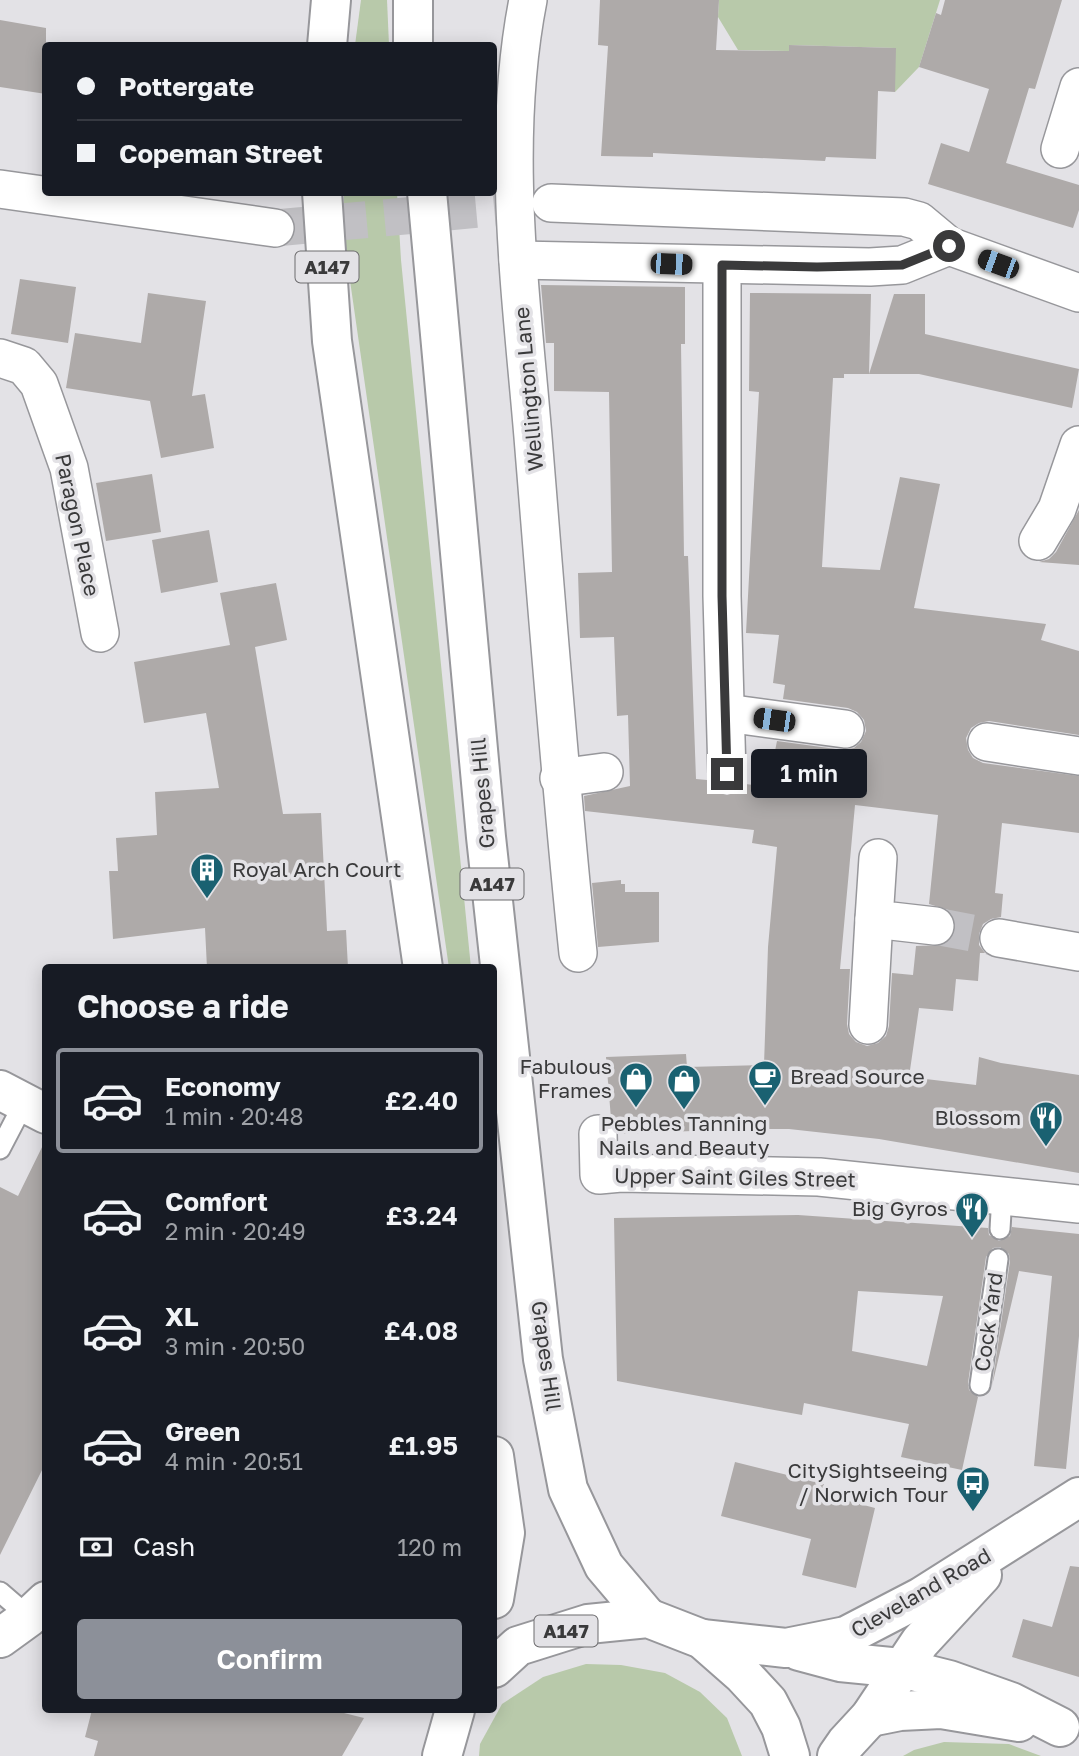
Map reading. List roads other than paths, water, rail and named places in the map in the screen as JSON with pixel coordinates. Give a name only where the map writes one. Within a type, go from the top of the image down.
[{"type":"main road","points":[[327,42],[331,0]]},
{"type":"main road","points":[[412,42],[413,0]]},
{"type":"main road","name":"A147","points":[[322,196],[331,341],[422,964]]},
{"type":"main road","name":"Grapes Hill","points":[[427,196],[486,837],[543,1359],[568,1489],[604,1566],[648,1618]]},
{"type":"main road","points":[[497,1477],[505,1533],[497,1581]]},
{"type":"main road","name":"Cleveland Road","points":[[702,1639],[786,1648],[846,1636],[921,1597],[1079,1497]]},
{"type":"main road","name":"Cleveland Road","points":[[837,1756],[870,1717],[920,1642],[1014,1539]]},
{"type":"main road","name":"A147","points":[[497,1665],[518,1646],[588,1624],[648,1618],[702,1639],[743,1675],[768,1702],[781,1727],[790,1756]]},
{"type":"main road","points":[[786,1648],[840,1662],[901,1668],[948,1680],[1011,1702],[1070,1730]]},
{"type":"main road","points":[[870,1717],[900,1711],[941,1709],[1070,1730]]},
{"type":"main road","points":[[442,1756],[454,1713]]},
{"type":"street","name":"Wellington Lane","points":[[528,0],[522,32],[514,139],[519,260],[559,778],[578,953]]},
{"type":"street","points":[[1060,149],[1079,87]]},
{"type":"street","points":[[0,189],[42,195]]},
{"type":"street","points":[[49,196],[275,228]]},
{"type":"street","points":[[551,203],[904,217],[919,221],[949,246],[1079,293]]},
{"type":"street","points":[[519,260],[817,267],[902,265],[949,246]]},
{"type":"street","points":[[722,265],[722,596],[727,774]]},
{"type":"street","name":"Paragon Place","points":[[0,358],[24,366],[39,384],[69,468],[100,634]]},
{"type":"street","points":[[1038,541],[1058,509],[1079,445]]},
{"type":"street","points":[[726,713],[845,729]]},
{"type":"street","points":[[986,742],[1079,756]]},
{"type":"street","points":[[559,778],[604,772]]},
{"type":"street","points":[[867,1025],[878,858]]},
{"type":"street","points":[[874,919],[936,926]]},
{"type":"street","points":[[999,938],[1079,951]]},
{"type":"street","name":"Upper Saint Giles Street","points":[[598,1134],[599,1175],[635,1173],[819,1177],[1001,1212],[1079,1204]]},
{"type":"lane","points":[[0,1149],[23,1102]]},
{"type":"lane","name":"Cock Yard","points":[[980,1385],[998,1259]]},
{"type":"lane","points":[[0,1592],[25,1619]]},
{"type":"tunnel","points":[[275,228],[546,203]]},
{"type":"tunnel","points":[[935,926],[999,938]]},
{"type":"place","name":"Royal Arch Court","points":[[207,900]]},
{"type":"place","name":"Bread Source","points":[[765,1107]]},
{"type":"place","name":"Fabulous Frames","points":[[636,1109]]},
{"type":"place","name":"Pebbles Tanning Nails and Beauty","points":[[684,1111]]},
{"type":"place","name":"Blossom","points":[[1046,1148]]},
{"type":"place","name":"Big Gyros","points":[[972,1239]]},
{"type":"place","name":"CitySightseeing / Norwich Tour","points":[[973,1513]]}]
